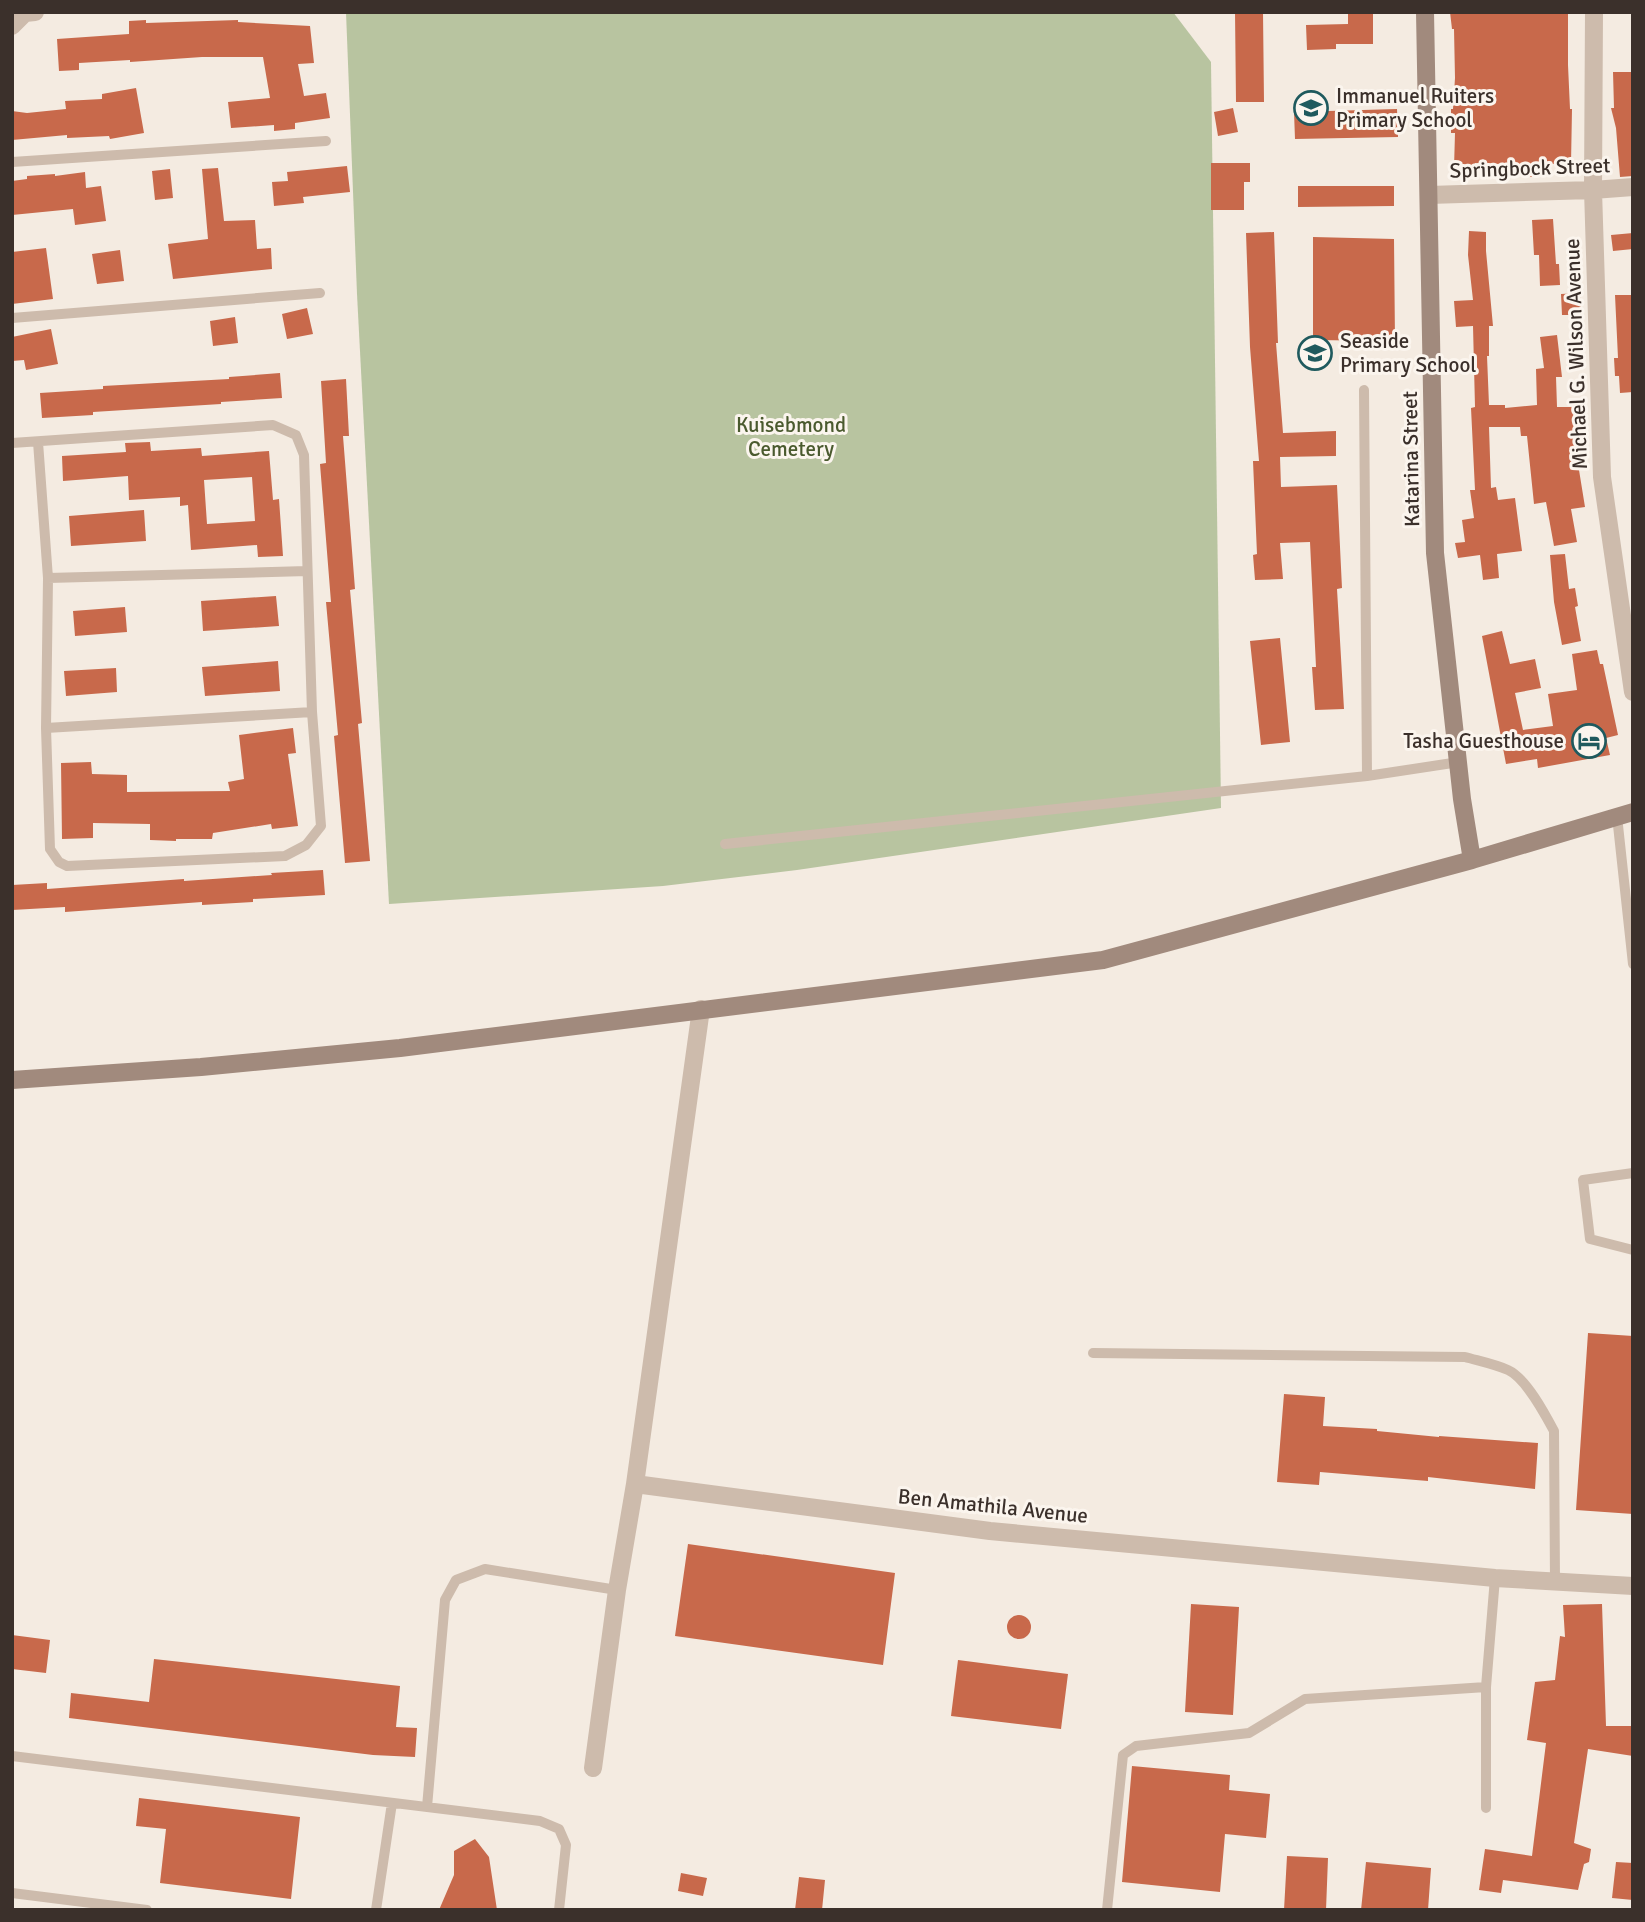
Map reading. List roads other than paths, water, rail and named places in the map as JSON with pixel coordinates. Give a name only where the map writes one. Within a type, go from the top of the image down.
[{"type":"street","points":[[12,26],[25,13],[35,12]]},
{"type":"street","name":"Katarina Street","points":[[1425,12],[1435,553],[1462,799],[1472,860]]},
{"type":"street","name":"Michael G. Wilson Avenue","points":[[1594,12],[1593,190],[1602,477],[1633,692]]},
{"type":"street","name":"Springbock Street","points":[[1429,195],[1633,187]]},
{"type":"street","points":[[12,1080],[201,1067],[387,1049],[1103,960],[1472,860],[1625,814]]},
{"type":"street","points":[[593,1768],[701,1009]]},
{"type":"street","name":"Ben Amathila Avenue","points":[[635,1484],[990,1531],[1495,1578],[1633,1586]]},
{"type":"lane","points":[[12,162],[326,141]]},
{"type":"lane","points":[[12,318],[320,293]]},
{"type":"lane","points":[[1364,390],[1367,776]]},
{"type":"lane","points":[[12,443],[273,425],[296,435],[304,455],[312,712],[321,826],[306,845],[285,856],[67,866],[59,862],[50,849],[46,728],[48,578],[38,442]]},
{"type":"lane","points":[[48,578],[307,571]]},
{"type":"lane","points":[[46,728],[312,712]]},
{"type":"lane","points":[[725,844],[1367,776],[1459,762]]},
{"type":"lane","points":[[1625,814],[1633,964]]},
{"type":"lane","points":[[1633,1173],[1583,1181],[1590,1239],[1633,1250]]},
{"type":"lane","points":[[1093,1353],[1465,1357],[1511,1371],[1530,1391],[1554,1431],[1555,1582]]},
{"type":"lane","points":[[427,1807],[445,1600],[456,1580],[485,1569],[617,1590]]},
{"type":"lane","points":[[1486,1808],[1486,1687],[1495,1578]]},
{"type":"lane","points":[[1107,1910],[1123,1755],[1136,1746],[1249,1733],[1305,1699],[1486,1687]]},
{"type":"lane","points":[[12,1756],[540,1821],[559,1829],[566,1845],[559,1910]]},
{"type":"lane","points":[[376,1910],[392,1803]]},
{"type":"lane","points":[[12,1893],[147,1910]]},
{"type":"place","name":"Immanuel Ruiters Primary School","points":[[1311,108]]},
{"type":"place","name":"Seaside Primary School","points":[[1315,353]]},
{"type":"place","name":"Tasha Guesthouse","points":[[1589,741]]},
{"type":"park label","name":"Kuisebmond Cemetery","points":[[791,437]]}]
